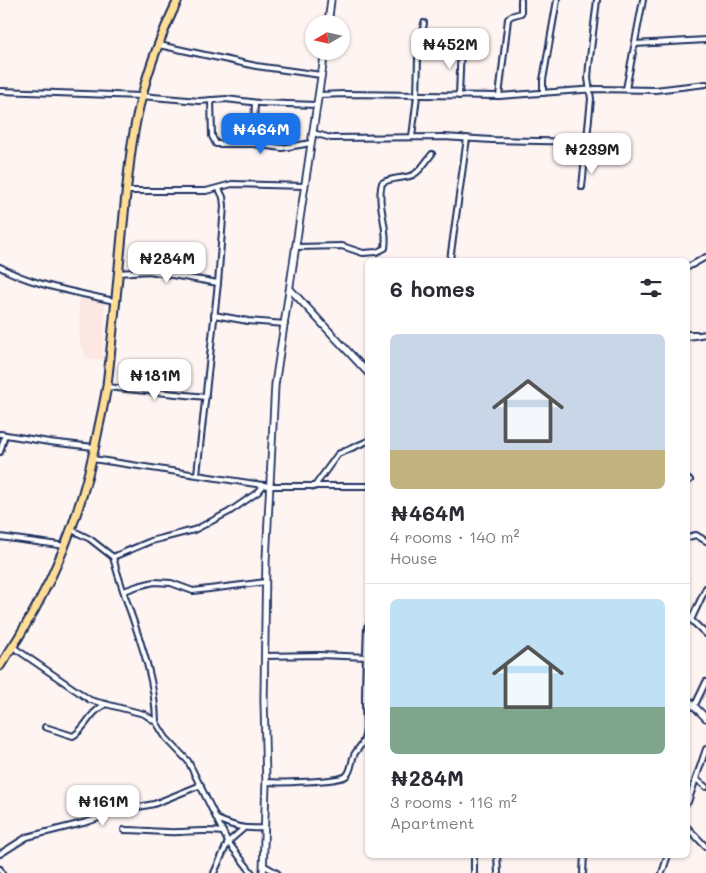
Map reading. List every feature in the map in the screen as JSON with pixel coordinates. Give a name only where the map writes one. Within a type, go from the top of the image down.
[{"type":"highway","points":[[0,666],[41,599],[66,546],[93,459],[106,387],[134,133],[141,96],[159,45],[178,0]]},
{"type":"main road","points":[[329,15],[331,0]]},
{"type":"main road","points":[[263,873],[266,782],[266,486],[275,385],[324,60]]},
{"type":"main road","points":[[290,288],[365,370]]},
{"type":"main road","points":[[690,702],[706,718]]},
{"type":"street","points":[[498,96],[508,19],[521,13],[522,0]]},
{"type":"street","points":[[543,93],[543,80],[557,0]]},
{"type":"street","points":[[582,186],[591,99],[589,66],[597,0]]},
{"type":"street","points":[[626,89],[643,0]]},
{"type":"street","points":[[412,137],[417,96],[418,58],[424,23]]},
{"type":"street","points":[[635,44],[706,40]]},
{"type":"street","points":[[459,96],[461,44]]},
{"type":"street","points":[[159,45],[256,66],[321,76]]},
{"type":"street","points":[[319,95],[498,96],[590,90],[655,90],[706,84]]},
{"type":"street","points":[[0,91],[141,96],[199,101],[226,99],[255,103],[317,106]]},
{"type":"street","points":[[211,100],[214,143],[253,144],[282,148],[311,143]]},
{"type":"street","points":[[253,144],[255,103]]},
{"type":"street","points":[[313,133],[331,138],[412,137],[586,142]]},
{"type":"street","points":[[450,258],[467,138]]},
{"type":"street","points":[[297,247],[342,246],[363,253],[377,252],[385,248],[387,240],[381,202],[380,190],[382,183],[387,180],[412,175],[419,171],[432,154]]},
{"type":"street","points":[[127,191],[206,191],[232,184],[305,186]]},
{"type":"street","points":[[198,474],[224,206],[223,197],[219,189]]},
{"type":"street","points":[[690,266],[706,257]]},
{"type":"street","points":[[0,267],[16,275],[65,290],[114,301]]},
{"type":"street","points":[[118,273],[149,271],[218,283]]},
{"type":"street","points":[[214,315],[248,321],[284,324]]},
{"type":"street","points":[[106,387],[206,397]]},
{"type":"street","points":[[0,452],[2,434],[95,447]]},
{"type":"street","points":[[314,487],[338,454],[365,443]]},
{"type":"street","points":[[93,459],[266,486],[365,486]]},
{"type":"street","points":[[112,557],[151,542],[200,527],[230,512],[266,486]]},
{"type":"street","points":[[72,530],[90,538],[112,557],[144,648],[156,710],[156,722]]},
{"type":"street","points":[[690,537],[696,535],[706,541]]},
{"type":"street","points":[[0,537],[66,546]]},
{"type":"street","points":[[124,592],[154,582],[171,583],[193,591],[266,582]]},
{"type":"street","points":[[690,616],[706,588]]},
{"type":"street","points":[[690,619],[706,634]]},
{"type":"street","points":[[13,647],[90,700],[144,714],[156,722],[166,738],[182,753],[188,762],[228,842],[252,873]]},
{"type":"street","points":[[265,656],[365,657]]},
{"type":"street","points":[[694,706],[706,682]]},
{"type":"street","points":[[45,727],[73,736],[77,734],[94,712],[106,704]]},
{"type":"street","points":[[266,782],[338,780],[349,773],[353,756],[362,745],[365,734]]},
{"type":"street","points":[[690,796],[706,749]]},
{"type":"street","points":[[696,779],[706,787]]},
{"type":"street","points":[[0,854],[27,838],[123,810],[154,804],[201,785]]},
{"type":"street","points":[[217,819],[243,829],[263,828]]},
{"type":"street","points":[[214,873],[228,842],[243,829]]},
{"type":"street","points":[[124,830],[181,832],[200,830],[223,832]]},
{"type":"street","points":[[690,830],[706,846]]},
{"type":"street","points":[[474,858],[474,873]]},
{"type":"street","points":[[497,858],[498,873]]},
{"type":"street","points":[[583,873],[584,858]]},
{"type":"street","points":[[662,873],[667,858]]},
{"type":"street","points":[[263,865],[277,873]]},
{"type":"street","points":[[0,869],[2,873]]},
{"type":"shaded area","points":[[79,298],[105,301],[103,359],[88,360],[80,344]]}]
